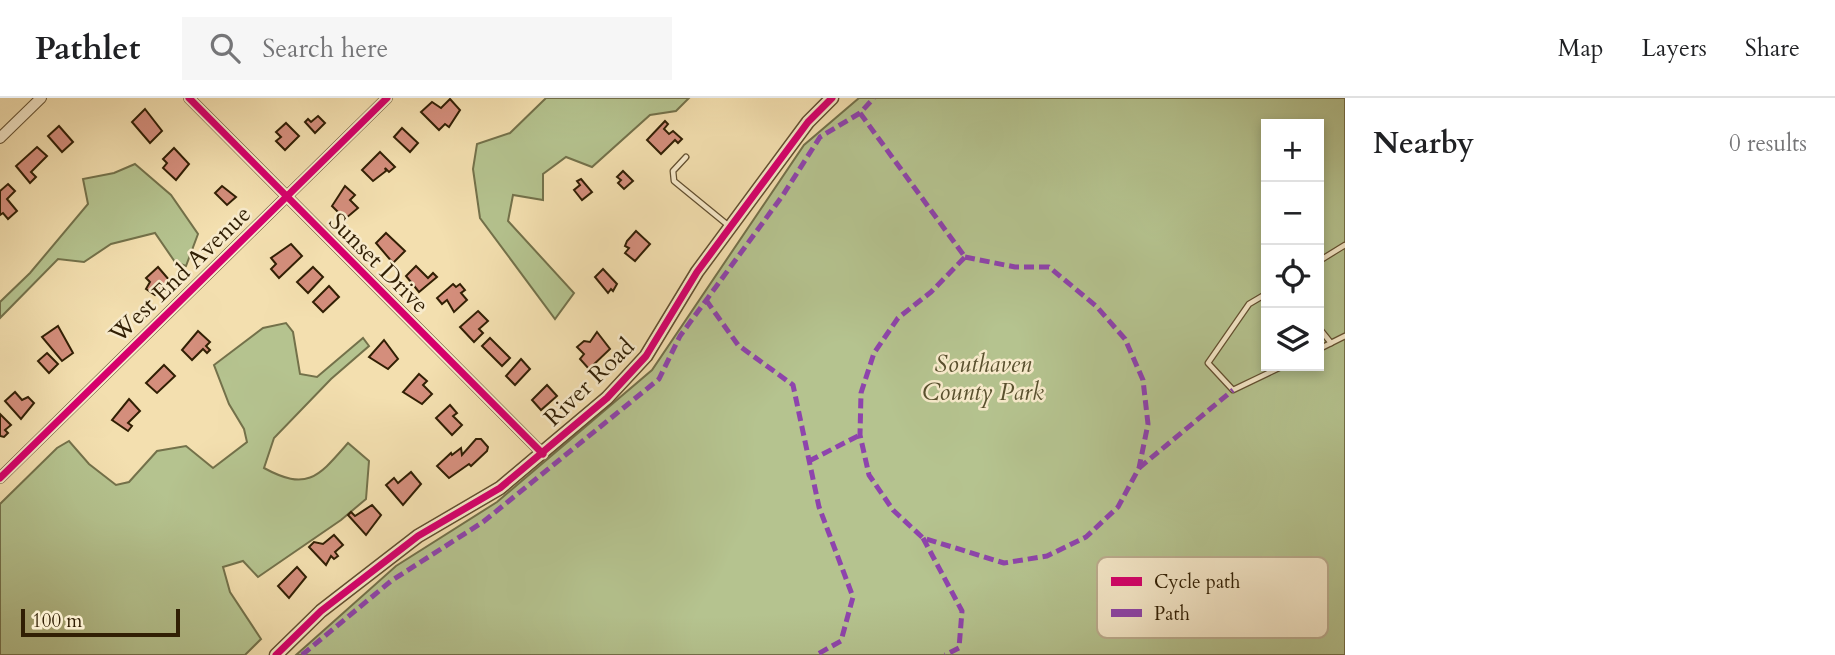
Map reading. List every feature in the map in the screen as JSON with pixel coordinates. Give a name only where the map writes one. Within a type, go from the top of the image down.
[{"type":"street","points":[[0,138],[41,98]]},
{"type":"street","name":"Sunset Drive","points":[[189,98],[542,454]]},
{"type":"street","name":"West End Avenue","points":[[0,478],[387,98]]},
{"type":"street","name":"River Road","points":[[276,655],[321,611],[418,536],[500,488],[607,398],[646,356],[697,272],[808,122],[832,98]]},
{"type":"lane","points":[[686,158],[673,171],[674,181],[730,227]]},
{"type":"lane","points":[[1324,258],[1345,245]]},
{"type":"lane","points":[[1261,296],[1250,304],[1208,363],[1233,390],[1273,371]]},
{"type":"lane","points":[[1324,334],[1331,343]]},
{"type":"lane","points":[[1324,346],[1345,336]]},
{"type":"green space","points":[[546,98],[689,98],[676,111],[650,115],[592,167],[566,157],[543,174],[543,200],[513,195],[508,221],[574,293],[555,319],[480,218],[473,169],[477,144],[510,133]]},
{"type":"green space","name":"Southaven County Park","points":[[859,98],[1345,98],[1345,655],[296,655],[396,566],[497,502],[652,370],[804,145]]},
{"type":"green space","points":[[135,164],[171,195],[198,234],[186,266],[175,262],[155,233],[111,244],[84,262],[58,259],[0,318],[0,302],[30,273],[88,204],[83,179],[114,173]]},
{"type":"green space","points":[[286,323],[293,332],[300,374],[317,377],[363,338],[369,346],[331,379],[274,438],[264,468],[292,479],[312,477],[329,464],[348,443],[369,461],[366,499],[341,520],[258,577],[243,561],[223,567],[230,592],[261,639],[245,655],[0,655],[0,504],[57,448],[69,441],[89,464],[116,485],[129,482],[157,451],[186,446],[213,468],[247,442],[244,429],[229,404],[214,365],[263,328]]},
{"type":"building","points":[[450,99],[460,110],[449,127],[445,124],[439,130],[421,112],[432,102],[441,108]]},
{"type":"building","points":[[145,109],[162,131],[150,143],[132,122]]},
{"type":"building","points":[[318,116],[325,123],[315,133],[305,122],[308,119],[311,122]]},
{"type":"building","points":[[665,121],[668,124],[664,129],[669,134],[673,131],[682,139],[678,143],[675,140],[661,154],[647,140]]},
{"type":"building","points":[[286,123],[299,136],[285,150],[276,141],[281,137],[276,132]]},
{"type":"building","points":[[59,126],[73,142],[62,152],[48,136]]},
{"type":"building","points":[[402,128],[418,143],[410,152],[394,137]]},
{"type":"building","points":[[37,147],[47,156],[31,172],[36,177],[30,183],[16,166]]},
{"type":"building","points":[[174,148],[189,164],[176,180],[163,168],[167,163],[163,159]]},
{"type":"building","points":[[380,152],[395,167],[389,172],[385,168],[386,171],[373,181],[362,170]]},
{"type":"building","points":[[623,171],[633,181],[624,189],[618,183],[621,180],[617,177]]},
{"type":"building","points":[[581,179],[592,192],[582,200],[574,190],[580,185],[577,181]]},
{"type":"building","points":[[8,184],[15,191],[7,199],[17,211],[8,219],[3,213],[0,215],[0,191]]},
{"type":"building","points":[[222,186],[236,197],[227,205],[215,193]]},
{"type":"building","points":[[345,186],[355,195],[350,200],[358,208],[345,219],[332,206]]},
{"type":"building","points":[[636,231],[650,244],[635,261],[625,253],[629,248],[625,246]]},
{"type":"building","points":[[386,233],[405,251],[393,263],[376,243]]},
{"type":"building","points":[[291,244],[302,256],[279,278],[271,269],[276,264],[271,258]]},
{"type":"building","points":[[416,266],[428,278],[433,273],[437,277],[419,292],[406,276]]},
{"type":"building","points":[[158,267],[170,281],[155,295],[146,289],[150,282],[146,278]]},
{"type":"building","points":[[313,267],[323,277],[308,293],[297,282]]},
{"type":"building","points":[[603,269],[617,284],[613,291],[611,289],[608,293],[595,277]]},
{"type":"building","points":[[453,284],[456,287],[460,284],[465,290],[461,293],[467,300],[454,312],[447,300],[442,304],[437,298]]},
{"type":"building","points":[[329,286],[339,297],[323,312],[313,302]]},
{"type":"building","points":[[478,311],[488,321],[479,329],[483,333],[474,342],[460,327]]},
{"type":"building","points":[[58,326],[73,353],[62,361],[42,337]]},
{"type":"building","points":[[198,331],[210,342],[206,346],[210,350],[207,353],[203,349],[192,360],[182,350]]},
{"type":"building","points":[[597,332],[610,349],[589,369],[580,359],[584,354],[577,347],[584,341],[590,342]]},
{"type":"building","points":[[490,338],[510,358],[502,366],[482,346]]},
{"type":"building","points":[[384,340],[398,359],[388,369],[369,357]]},
{"type":"building","points":[[47,353],[58,364],[49,373],[38,361]]},
{"type":"building","points":[[521,359],[530,369],[515,385],[506,376]]},
{"type":"building","points":[[164,365],[175,376],[157,393],[146,383]]},
{"type":"building","points":[[419,374],[427,381],[423,385],[432,394],[422,404],[403,392]]},
{"type":"building","points":[[547,385],[557,396],[541,410],[532,400]]},
{"type":"building","points":[[15,392],[22,400],[28,397],[34,403],[21,419],[5,401]]},
{"type":"building","points":[[129,399],[140,411],[128,423],[132,426],[128,431],[112,420]]},
{"type":"building","points":[[450,405],[457,413],[453,416],[462,425],[452,435],[436,418]]},
{"type":"building","points":[[0,414],[11,425],[5,430],[8,433],[4,437],[0,436]]},
{"type":"building","points":[[476,439],[481,439],[488,447],[471,466],[469,464],[449,478],[437,466],[461,448],[462,455]]},
{"type":"building","points":[[411,472],[421,484],[403,505],[386,485],[394,478],[398,483]]},
{"type":"building","points":[[372,505],[381,515],[366,535],[348,515],[351,512],[355,516]]},
{"type":"building","points":[[334,535],[343,545],[335,552],[338,556],[334,559],[331,556],[326,565],[309,547],[314,542],[323,544]]},
{"type":"building","points":[[297,567],[306,577],[289,598],[278,586]]},
{"type":"marked path","points":[[302,655],[391,581],[483,522],[659,379],[680,336],[783,195],[820,137],[860,113],[874,98]]},
{"type":"marked path","points":[[860,113],[965,257]]},
{"type":"marked path","points":[[965,257],[1015,267],[1049,267],[1096,306],[1125,339],[1143,380],[1148,424],[1139,468],[1118,507],[1086,537],[1047,556],[1004,563],[923,538],[893,510],[869,475],[860,435],[861,393],[874,353],[898,318],[931,292],[965,257]]},
{"type":"marked path","points":[[706,300],[738,345],[793,385],[819,507],[853,597],[841,641],[816,655]]},
{"type":"marked path","points":[[1139,468],[1233,390]]},
{"type":"marked path","points":[[809,461],[860,435]]},
{"type":"marked path","points":[[923,538],[962,611],[959,648],[945,655]]},
{"type":"cycle path","points":[[189,98],[543,454]]},
{"type":"cycle path","points":[[0,478],[387,98]]},
{"type":"cycle path","points":[[276,655],[321,611],[418,536],[500,488],[607,398],[646,356],[697,272],[808,122],[832,98]]}]
